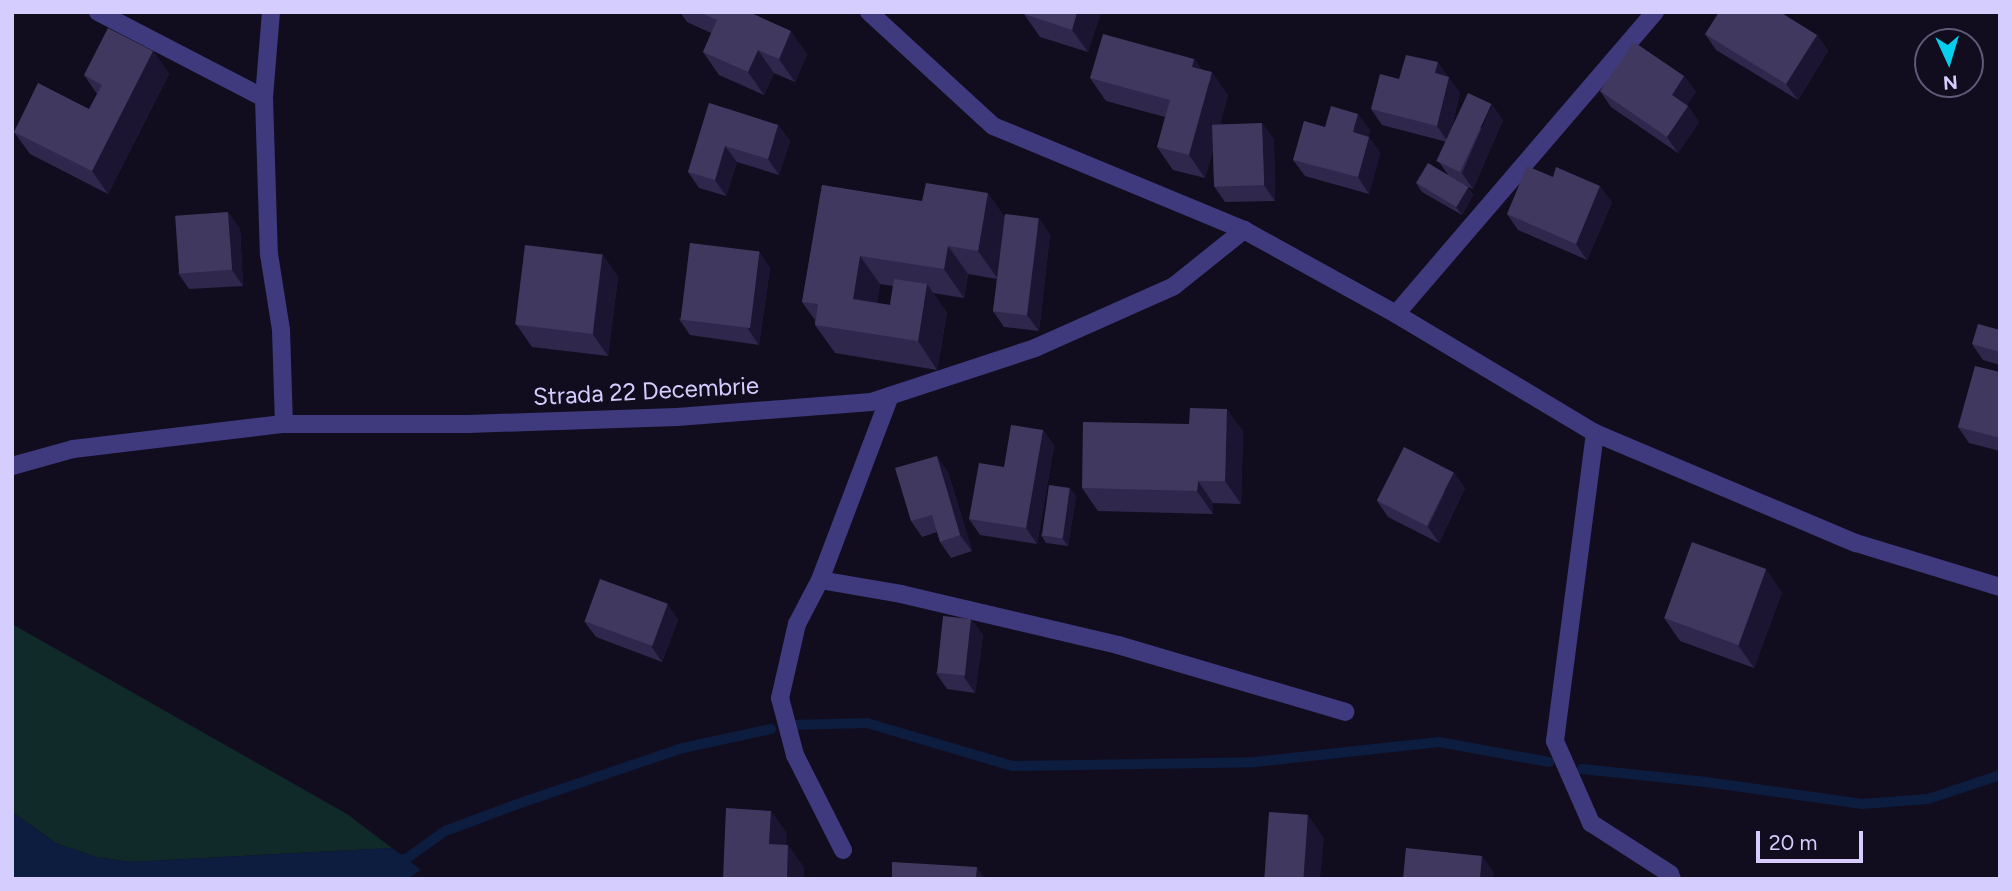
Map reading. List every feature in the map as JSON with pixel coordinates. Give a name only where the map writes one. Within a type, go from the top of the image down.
[{"type":"street","points":[[98,12],[264,98]]},
{"type":"street","points":[[271,12],[264,98],[269,254],[281,330],[284,424]]},
{"type":"street","points":[[869,12],[993,126],[1244,230],[1396,314],[1595,433],[1856,543],[2000,587]]},
{"type":"street","points":[[1396,314],[1656,12]]},
{"type":"street","name":"Strada 22 Decembrie","points":[[12,467],[73,449],[284,424],[468,424],[677,417],[871,402],[1035,348],[1174,286],[1244,230]]},
{"type":"street","points":[[843,850],[795,755],[780,698],[797,624],[820,580],[890,396]]},
{"type":"street","points":[[1595,433],[1555,741],[1591,822],[1672,879]]},
{"type":"street","points":[[820,580],[901,594],[1118,645],[1345,712]]},
{"type":"green space","points":[[12,624],[347,814],[392,848],[130,862],[96,857],[56,843],[12,812]]},
{"type":"water","points":[[12,812],[56,843],[96,857],[130,862],[392,848],[421,870],[407,879],[12,879]]},
{"type":"building","points":[[699,12],[749,12],[791,31],[779,59],[758,50],[748,72],[703,52],[717,20]]},
{"type":"building","points":[[1077,12],[1072,30],[1024,14]]},
{"type":"building","points":[[1719,12],[1780,12],[1817,35],[1786,84],[1705,34]]},
{"type":"building","points":[[108,28],[153,51],[92,171],[14,132],[38,83],[89,109],[102,85],[84,75]]},
{"type":"building","points":[[1103,34],[1194,59],[1192,67],[1212,72],[1189,155],[1157,147],[1170,100],[1090,78]]},
{"type":"building","points":[[1634,42],[1684,76],[1672,95],[1688,106],[1667,137],[1600,91]]},
{"type":"building","points":[[1406,55],[1438,62],[1435,73],[1449,77],[1437,126],[1371,109],[1380,74],[1399,79]]},
{"type":"building","points":[[1468,93],[1492,104],[1460,172],[1436,161]]},
{"type":"building","points":[[709,103],[778,125],[768,159],[725,146],[715,180],[688,172]]},
{"type":"building","points":[[1331,106],[1358,114],[1353,132],[1369,137],[1358,177],[1293,160],[1304,121],[1325,127]]},
{"type":"building","points":[[1262,123],[1264,185],[1214,187],[1212,125]]},
{"type":"building","points":[[1428,163],[1468,187],[1456,207],[1416,183]]},
{"type":"building","points":[[1527,166],[1553,177],[1556,167],[1600,186],[1576,244],[1507,214]]},
{"type":"building","points":[[926,183],[988,193],[978,251],[948,246],[944,269],[860,256],[853,299],[890,305],[894,279],[927,284],[918,341],[815,325],[818,304],[802,302],[822,185],[922,201]]},
{"type":"building","points":[[228,212],[232,270],[179,274],[175,216]]},
{"type":"building","points":[[1005,214],[1039,218],[1027,315],[993,311]]},
{"type":"building","points":[[690,243],[759,252],[750,328],[681,319]]},
{"type":"building","points":[[525,245],[602,255],[593,334],[515,324]]},
{"type":"building","points":[[1978,324],[2000,330],[2000,352],[1972,344]]},
{"type":"building","points":[[1975,366],[2000,372],[2000,438],[1958,427]]},
{"type":"building","points":[[1190,408],[1227,409],[1225,481],[1198,481],[1197,491],[1082,488],[1083,422],[1189,424]]},
{"type":"building","points":[[1011,425],[1043,430],[1026,528],[969,519],[979,463],[1004,467]]},
{"type":"building","points":[[1404,447],[1454,472],[1427,526],[1377,500]]},
{"type":"building","points":[[937,456],[960,535],[940,542],[932,515],[911,521],[895,468]]},
{"type":"building","points":[[1049,485],[1070,488],[1063,538],[1042,536]]},
{"type":"building","points":[[1692,542],[1766,569],[1739,645],[1664,618]]},
{"type":"building","points":[[600,579],[668,604],[652,646],[585,621]]},
{"type":"building","points":[[943,616],[971,619],[965,676],[937,673]]},
{"type":"building","points":[[726,808],[771,811],[769,844],[788,845],[787,879],[723,879]]},
{"type":"building","points":[[1269,812],[1308,815],[1303,879],[1264,879]]},
{"type":"building","points":[[1406,848],[1482,856],[1480,879],[1403,879]]},
{"type":"building","points":[[892,862],[977,867],[976,879],[892,879]]},
{"type":"waterway","points":[[790,725],[867,723],[1012,766],[1255,762],[1439,742],[1549,762]]},
{"type":"waterway","points":[[393,861],[406,859],[445,831],[529,800],[683,748],[771,729]]},
{"type":"waterway","points":[[1582,769],[1706,782],[1862,804],[1928,799],[2000,775]]}]
